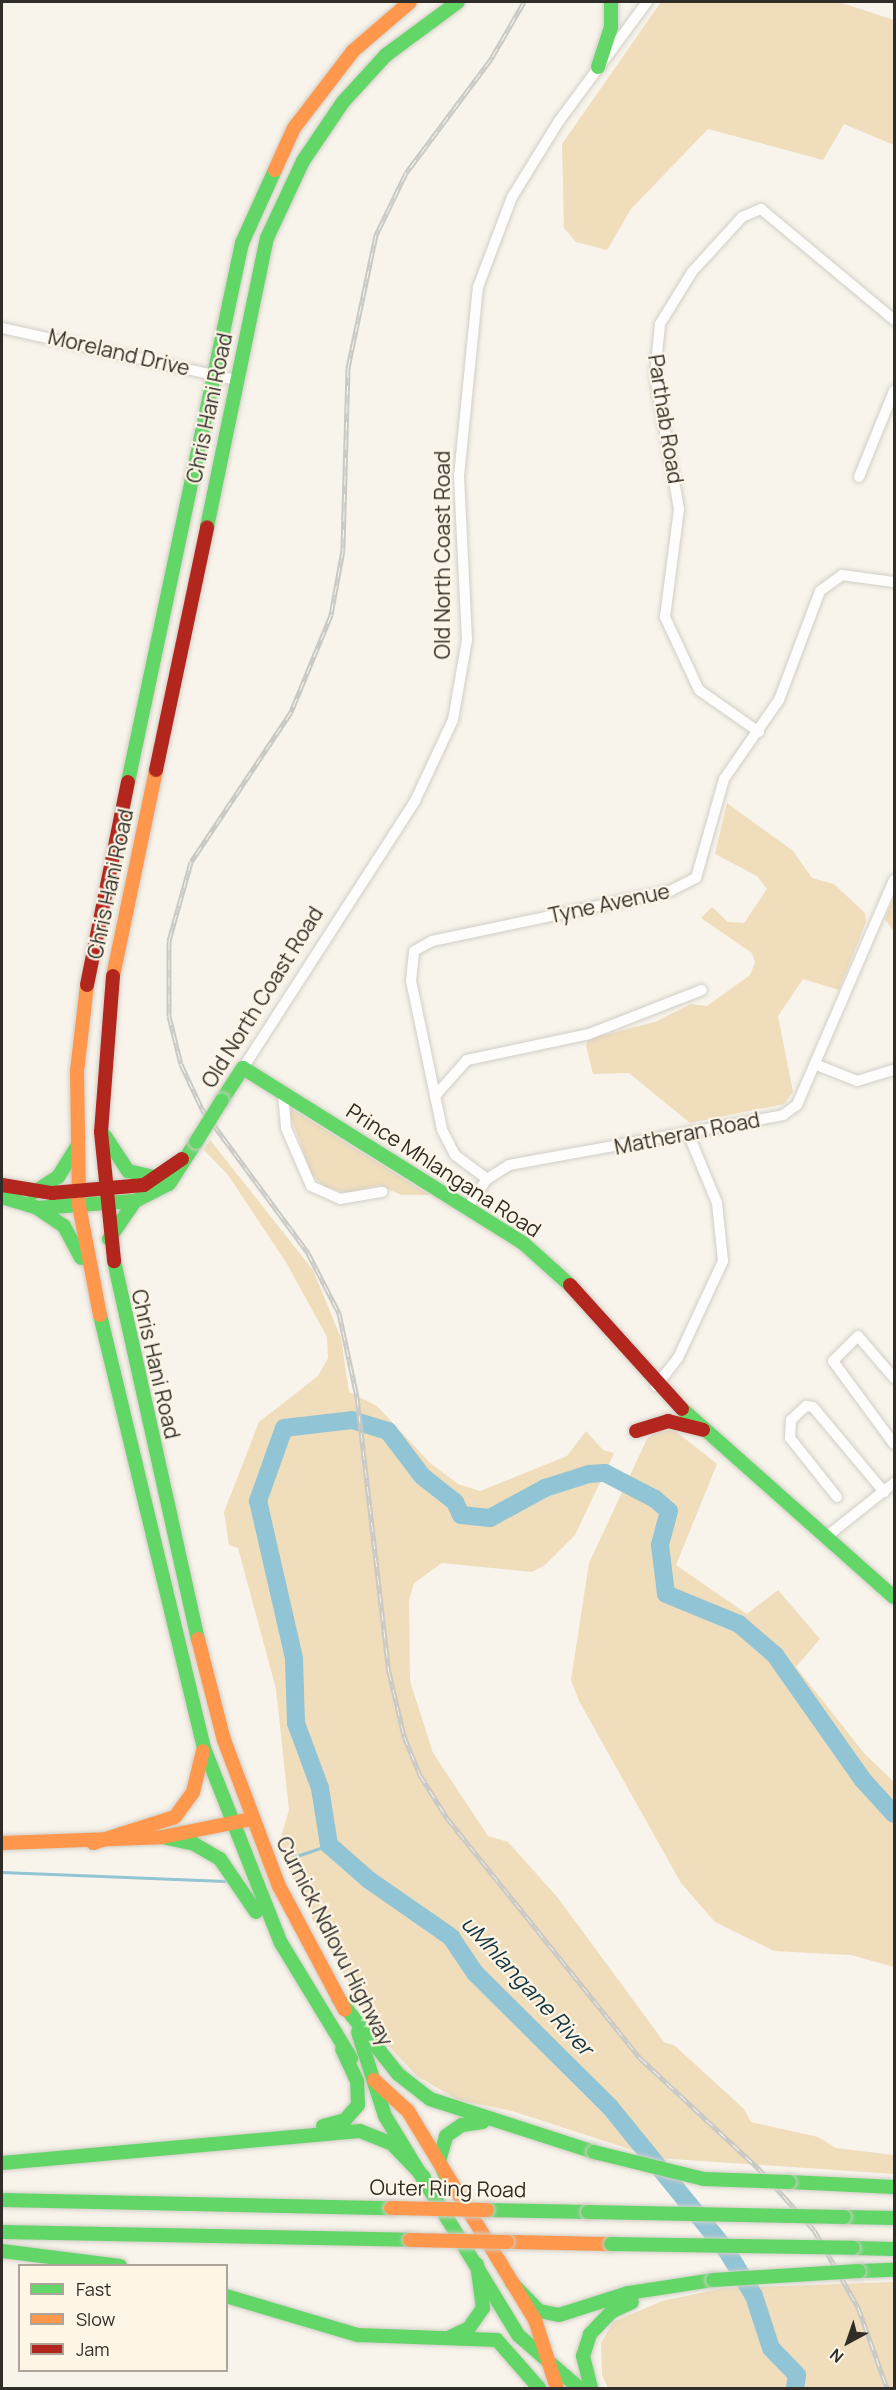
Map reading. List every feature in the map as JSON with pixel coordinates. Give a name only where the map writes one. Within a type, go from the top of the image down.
[{"type":"main road","name":"Chris Hani Road","points":[[230,1824],[204,1748],[93,1287],[79,1198],[77,1071],[90,960],[211,373],[242,243],[273,166],[294,128],[353,51],[410,2]]},
{"type":"main road","name":"Chris Hani Road","points":[[252,1819],[202,1659],[109,1239],[104,1196],[102,1123],[113,976],[267,238],[303,160],[343,102],[386,55],[458,2]]},
{"type":"main road","points":[[598,67],[611,27],[611,2]]},
{"type":"main road","name":"Prince Mhlangana Road","points":[[243,1068],[523,1243],[576,1290],[656,1386],[894,1597]]},
{"type":"main road","name":"Old North Coast Road","points":[[104,1196],[135,1201],[169,1184],[243,1068]]},
{"type":"main road","points":[[102,1123],[119,1163],[140,1176],[158,1178]]},
{"type":"main road","points":[[33,1193],[58,1177],[77,1145]]},
{"type":"main road","name":"Old North Coast Road","points":[[104,1196],[158,1178],[193,1148]]},
{"type":"main road","points":[[2,1185],[33,1193],[79,1198]]},
{"type":"main road","points":[[36,1208],[79,1198],[104,1196]]},
{"type":"main road","points":[[2,1197],[36,1208],[71,1235],[93,1287]]},
{"type":"main road","points":[[109,1239],[135,1201]]},
{"type":"main road","points":[[636,1431],[668,1421],[705,1431]]},
{"type":"main road","points":[[93,1844],[175,1817],[194,1792],[204,1748]]},
{"type":"main road","points":[[2,1844],[93,1844],[162,1837],[252,1819]]},
{"type":"main road","name":"Curnick Ndlovu Highway","points":[[252,1819],[279,1886],[366,2046],[378,2083],[385,2116],[523,2342],[579,2388]]},
{"type":"main road","name":"Curnick Ndlovu Highway","points":[[230,1824],[281,1943],[342,2049],[408,2111],[448,2181],[536,2320],[552,2367],[556,2388]]},
{"type":"main road","points":[[162,1837],[194,1844],[220,1859],[281,1943]]},
{"type":"main road","points":[[338,1998],[415,2089],[452,2110],[594,2152],[704,2179],[894,2187]]},
{"type":"main road","points":[[212,2145],[328,2125],[351,2115],[359,2094],[342,2049]]},
{"type":"main road","points":[[448,2181],[440,2161],[446,2136],[462,2125],[491,2121]]},
{"type":"main road","points":[[2,2163],[360,2131],[392,2144],[424,2177]]},
{"type":"main road","name":"Outer Ring Road","points":[[2,2200],[894,2218]]},
{"type":"main road","points":[[2,2232],[894,2249]]},
{"type":"main road","points":[[2,2251],[112,2264]]},
{"type":"main road","points":[[437,2340],[463,2332],[479,2316],[484,2288],[477,2264]]},
{"type":"main road","points":[[512,2283],[539,2311],[560,2315],[628,2293],[708,2281],[894,2270]]},
{"type":"main road","points":[[591,2388],[583,2356],[598,2322],[638,2300],[708,2281]]},
{"type":"main road","points":[[228,2297],[349,2333],[437,2340],[497,2340],[539,2388]]},
{"type":"street","name":"Old North Coast Road","points":[[243,1068],[415,801],[453,720],[467,640],[459,476],[478,286],[512,197],[598,67],[647,2]]},
{"type":"street","name":"Parthab Road","points":[[759,732],[699,690],[665,617],[679,508],[656,375],[660,324],[692,272],[742,218],[761,209],[894,320]]},
{"type":"street","name":"Moreland Drive","points":[[2,328],[236,380]]},
{"type":"street","points":[[859,477],[894,391]]},
{"type":"street","name":"Tyne Avenue","points":[[487,1179],[448,1145],[435,1096],[411,981],[414,951],[432,941],[687,886],[701,868],[724,779],[759,732],[779,700],[824,586],[847,574],[894,582]]},
{"type":"street","name":"Matheran Road","points":[[468,1207],[487,1179],[508,1165],[783,1115],[802,1098],[894,880]]},
{"type":"street","points":[[435,1096],[467,1060],[589,1034],[702,990]]},
{"type":"street","points":[[817,1065],[857,1081],[894,1070]]},
{"type":"street","points":[[283,1093],[286,1128],[311,1186],[340,1199],[382,1192]]},
{"type":"street","points":[[656,1386],[678,1358],[723,1261],[717,1203],[688,1133]]},
{"type":"street","points":[[894,1378],[858,1336],[833,1361],[894,1444]]},
{"type":"street","points":[[837,1497],[790,1438],[790,1420],[806,1406],[813,1407],[884,1492]]},
{"type":"street","points":[[826,1537],[894,1483]]},
{"type":"shaded area","points":[[661,2],[839,2],[894,20],[894,145],[844,124],[823,160],[708,129],[631,209],[607,250],[576,242],[564,228],[562,144]]},
{"type":"shaded area","points":[[727,803],[793,851],[812,878],[834,884],[865,913],[866,922],[839,990],[803,979],[778,1016],[793,1092],[784,1104],[690,1123],[629,1073],[593,1074],[586,1045],[588,1039],[655,1022],[691,1004],[707,1006],[750,975],[755,963],[752,953],[701,918],[712,907],[728,922],[744,923],[767,889],[757,876],[715,854]]},
{"type":"shaded area","points":[[894,896],[894,932],[885,919]]},
{"type":"shaded area","points":[[287,1106],[430,1195],[401,1195],[379,1185],[348,1193],[324,1187],[311,1173]]},
{"type":"shaded area","points":[[210,1140],[313,1270],[341,1338],[349,1392],[377,1406],[430,1463],[458,1484],[480,1491],[567,1456],[586,1431],[603,1450],[614,1453],[575,1535],[545,1565],[532,1572],[442,1563],[414,1583],[409,1600],[410,1681],[433,1753],[488,1836],[508,1842],[558,1898],[664,2042],[675,2046],[744,2109],[751,2122],[818,2137],[836,2148],[894,2155],[894,2174],[657,2158],[512,2111],[458,2100],[417,2076],[384,2041],[315,1925],[278,1847],[289,1810],[276,1689],[238,1548],[229,1545],[224,1512],[259,1422],[318,1376],[328,1358],[327,1337],[287,1264],[228,1175],[204,1150]]},
{"type":"shaded area","points":[[659,1430],[674,1430],[717,1464],[676,1565],[747,1614],[778,1590],[820,1639],[796,1667],[864,1753],[894,1782],[894,1967],[851,1955],[774,1951],[715,1922],[681,1883],[579,1701],[571,1680],[589,1563],[647,1439]]},
{"type":"shaded area","points":[[894,2282],[894,2388],[608,2388],[602,2375],[601,2343],[613,2322],[662,2301],[724,2288]]},
{"type":"waterway","name":"uMhlangane River","points":[[795,2388],[797,2375],[771,2348],[754,2296],[727,2251],[610,2107],[475,1973],[451,1937],[369,1880],[329,1845],[320,1788],[296,1723],[294,1658],[258,1501],[284,1428],[352,1420],[388,1431],[422,1476],[455,1502],[461,1515],[490,1518],[545,1488],[589,1474],[605,1473],[655,1499],[669,1511],[660,1545],[666,1594],[739,1624],[775,1655],[862,1779],[894,1814]]},
{"type":"waterway","points":[[294,1857],[329,1845]]},
{"type":"waterway","points":[[2,1872],[225,1881]]},
{"type":"railway","points":[[524,2],[491,59],[406,173],[376,235],[348,368],[343,550],[331,615],[291,712],[191,862],[169,941],[169,1016],[181,1064],[202,1109],[308,1253],[339,1313],[357,1397],[389,1672],[404,1736],[420,1775],[447,1818],[640,2058],[759,2169],[814,2230],[858,2307],[887,2388]]},
{"type":"traffic: fast","points":[[207,527],[267,238],[303,161],[343,102],[386,55],[458,2]]},
{"type":"traffic: fast","points":[[598,67],[611,27],[611,2]]},
{"type":"traffic: fast","points":[[128,782],[242,243],[275,170]]},
{"type":"traffic: fast","points":[[222,1100],[243,1068],[523,1243],[570,1285]]},
{"type":"traffic: fast","points":[[196,1142],[222,1100]]},
{"type":"traffic: fast","points":[[105,1136],[128,1171],[158,1178]]},
{"type":"traffic: fast","points":[[2,1197],[37,1208],[135,1201],[169,1184],[196,1142]]},
{"type":"traffic: fast","points":[[33,1193],[58,1177],[77,1147]]},
{"type":"traffic: fast","points":[[109,1239],[135,1201]]},
{"type":"traffic: fast","points":[[37,1208],[64,1226],[81,1258]]},
{"type":"traffic: fast","points":[[114,1261],[198,1639]]},
{"type":"traffic: fast","points":[[100,1315],[204,1748],[281,1943],[351,2058]]},
{"type":"traffic: fast","points":[[682,1409],[894,1597]]},
{"type":"traffic: fast","points":[[162,1837],[194,1844],[220,1859],[256,1912]]},
{"type":"traffic: fast","points":[[338,1998],[398,2074],[430,2099],[594,2152]]},
{"type":"traffic: fast","points":[[358,2032],[385,2116],[518,2335],[579,2388]]},
{"type":"traffic: fast","points":[[323,2126],[345,2120],[358,2105],[357,2081],[342,2049]]},
{"type":"traffic: fast","points":[[448,2181],[439,2161],[446,2136],[462,2125],[483,2122]]},
{"type":"traffic: fast","points":[[2,2163],[360,2131],[392,2144],[424,2177]]},
{"type":"traffic: fast","points":[[594,2152],[704,2179],[789,2182]]},
{"type":"traffic: fast","points":[[789,2182],[894,2187]]},
{"type":"traffic: fast","points":[[2,2200],[391,2208]]},
{"type":"traffic: fast","points":[[487,2210],[588,2212]]},
{"type":"traffic: fast","points":[[588,2212],[844,2217]]},
{"type":"traffic: fast","points":[[844,2217],[894,2218]]},
{"type":"traffic: fast","points":[[2,2232],[410,2240]]},
{"type":"traffic: fast","points":[[611,2244],[853,2248]]},
{"type":"traffic: fast","points":[[853,2248],[894,2249]]},
{"type":"traffic: fast","points":[[2,2251],[104,2264]]},
{"type":"traffic: fast","points":[[450,2337],[469,2328],[483,2308],[477,2264]]},
{"type":"traffic: fast","points":[[859,2271],[894,2270]]},
{"type":"traffic: fast","points":[[713,2280],[859,2271]]},
{"type":"traffic: fast","points":[[512,2283],[539,2311],[559,2315],[628,2293],[713,2280]]},
{"type":"traffic: fast","points":[[228,2297],[358,2335],[497,2340],[539,2388]]},
{"type":"traffic: fast","points":[[591,2388],[583,2356],[590,2334],[611,2312],[632,2302]]},
{"type":"traffic: slow","points":[[275,170],[294,128],[353,51],[410,2]]},
{"type":"traffic: slow","points":[[113,976],[156,770]]},
{"type":"traffic: slow","points":[[87,985],[77,1071],[79,1205],[100,1315]]},
{"type":"traffic: slow","points":[[198,1639],[224,1740],[279,1886],[345,2010]]},
{"type":"traffic: slow","points":[[93,1843],[175,1817],[193,1792],[203,1751]]},
{"type":"traffic: slow","points":[[2,1843],[162,1837],[252,1819]]},
{"type":"traffic: slow","points":[[374,2080],[408,2111],[535,2320],[557,2388]]},
{"type":"traffic: slow","points":[[391,2208],[487,2210]]},
{"type":"traffic: slow","points":[[410,2240],[507,2242]]},
{"type":"traffic: slow","points":[[507,2242],[611,2244]]},
{"type":"traffic: jam","points":[[156,770],[207,527]]},
{"type":"traffic: jam","points":[[87,985],[128,782]]},
{"type":"traffic: jam","points":[[113,976],[101,1132],[114,1261]]},
{"type":"traffic: jam","points":[[2,1185],[52,1193],[144,1185],[182,1159]]},
{"type":"traffic: jam","points":[[570,1285],[682,1409]]},
{"type":"traffic: jam","points":[[636,1431],[668,1421],[703,1430]]}]
